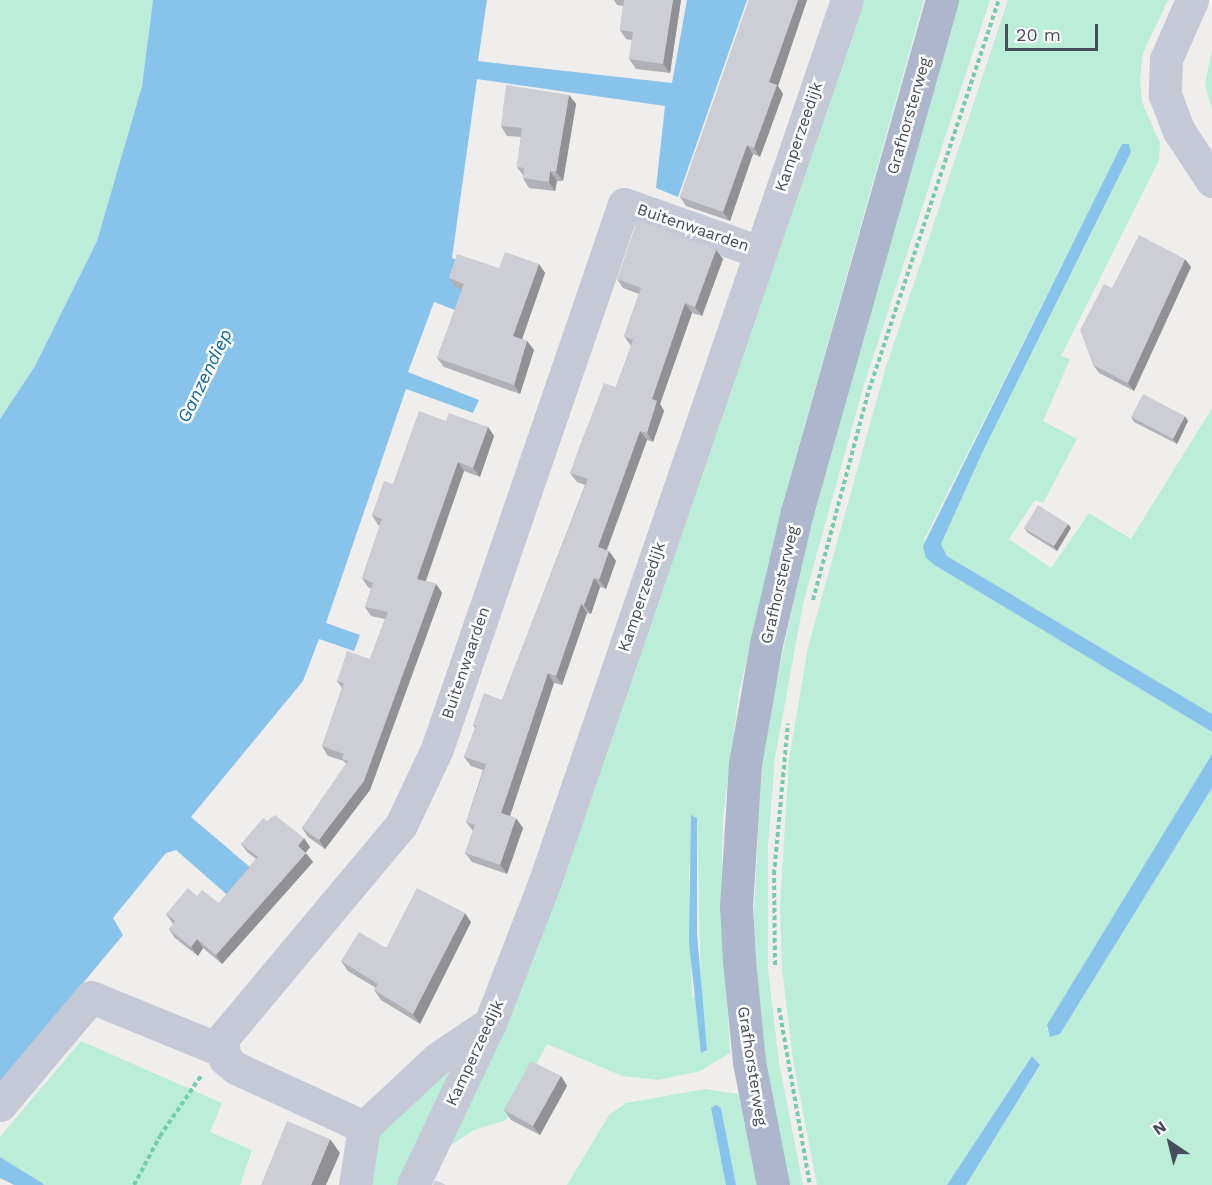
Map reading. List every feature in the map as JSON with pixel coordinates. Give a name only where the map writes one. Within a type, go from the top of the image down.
[{"type":"main road","name":"Grafhorsterweg","points":[[773,1185],[749,1061],[739,960],[736,906],[746,764],[766,644],[800,501],[942,0]]},
{"type":"street","name":"Kamperzeedijk","points":[[413,1185],[490,1023],[545,881],[847,0]]},
{"type":"street","points":[[1192,0],[1166,59],[1165,95],[1179,131],[1212,181]]},
{"type":"street","name":"Buitenwaarden","points":[[221,1050],[229,1028],[401,825],[437,749],[624,204],[760,252]]},
{"type":"street","points":[[0,1105],[91,997],[221,1050],[236,1068],[364,1127]]},
{"type":"street","points":[[355,1185],[364,1127],[438,1058],[490,1023]]},
{"type":"path","points":[[811,606],[880,356],[999,0]]},
{"type":"path","points":[[775,968],[775,855],[788,721]]},
{"type":"path","points":[[778,998],[810,1185]]},
{"type":"path","points":[[134,1185],[160,1136],[221,1050]]},
{"type":"green space","points":[[0,0],[153,0],[142,86],[97,241],[35,366],[0,419]]},
{"type":"green space","points":[[860,0],[924,0],[785,495],[739,692],[723,818],[721,892],[730,1053],[700,1071],[658,1080],[622,1076],[547,1044],[506,1120],[474,1130],[441,1152],[505,1026],[559,890]],"holes":[[[697,818],[701,991],[692,998],[689,870]]]},
{"type":"green space","points":[[956,0],[990,0],[863,388],[803,604],[775,758],[768,846],[768,969],[779,1062],[803,1185],[788,1185],[764,1062],[753,933],[762,751],[813,510]]},
{"type":"green space","points":[[1008,0],[1168,0],[1143,53],[1140,80],[1142,102],[1160,143],[1159,160],[1061,356],[1070,359],[1043,421],[1077,439],[1043,503],[1035,500],[1009,539],[1051,568],[1089,513],[1131,539],[1212,408],[1212,714],[947,556],[941,544],[983,451],[1131,152],[1129,144],[1122,145],[924,540],[936,566],[1212,732],[1212,754],[1046,1029],[1060,1034],[1212,788],[1212,1185],[966,1185],[1040,1066],[1032,1056],[947,1185],[817,1185],[793,1060],[782,968],[780,905],[789,759],[808,647],[885,370]]},
{"type":"green space","points":[[1212,50],[1212,110],[1205,85]]},
{"type":"green space","points":[[81,1041],[222,1103],[210,1132],[252,1150],[240,1185],[44,1185],[0,1157],[0,1137]]},
{"type":"green space","points":[[457,1053],[400,1185],[364,1185],[373,1135]]},
{"type":"green space","points":[[705,1089],[739,1094],[757,1185],[736,1185],[721,1108],[716,1105],[711,1108],[726,1185],[567,1185],[609,1115],[626,1103]]},
{"type":"water","name":"Ganzendiep","points":[[153,0],[487,0],[478,61],[672,83],[687,0],[747,0],[678,197],[656,188],[665,106],[477,79],[452,258],[463,263],[481,297],[473,317],[434,302],[408,372],[479,400],[473,413],[406,389],[326,623],[360,635],[354,651],[319,639],[303,681],[191,817],[257,873],[233,900],[176,850],[166,853],[113,918],[123,935],[0,1083],[0,419],[35,366],[97,241],[142,86]]},
{"type":"water","points":[[1122,144],[1129,144],[1131,152],[983,451],[941,544],[947,556],[1212,714],[1212,732],[936,566],[926,558],[923,546]]},
{"type":"water","points":[[1212,754],[1212,788],[1060,1034],[1050,1037],[1047,1025]]},
{"type":"water","points":[[691,815],[697,818],[697,933],[707,1050],[701,1053],[689,943]]},
{"type":"water","points":[[1032,1056],[1040,1065],[966,1185],[947,1185]]},
{"type":"water","points":[[716,1105],[721,1108],[736,1185],[726,1185],[711,1108]]},
{"type":"water","points":[[0,1157],[44,1185],[14,1185],[0,1178]]},
{"type":"building","points":[[624,0],[673,0],[663,64],[629,59],[633,32],[620,30]]},
{"type":"building","points":[[749,0],[798,0],[769,82],[777,85],[754,148],[747,145],[723,212],[680,197]]},
{"type":"building","points":[[506,85],[569,95],[556,172],[550,171],[549,182],[523,178],[524,168],[517,167],[522,128],[501,126]]},
{"type":"building","points":[[637,221],[716,250],[695,307],[685,303],[652,399],[657,401],[647,433],[640,431],[598,547],[609,551],[599,580],[594,578],[584,605],[581,604],[556,676],[548,673],[501,813],[516,818],[500,865],[465,853],[475,825],[466,822],[486,764],[464,757],[476,726],[473,725],[484,693],[502,700],[588,479],[570,473],[580,445],[604,383],[616,387],[633,340],[624,336],[641,288],[617,279]]},
{"type":"building","points":[[1139,235],[1185,259],[1128,383],[1093,365],[1080,330],[1104,284],[1112,288]]},
{"type":"building","points":[[505,252],[539,264],[513,336],[527,341],[514,385],[437,358],[464,284],[449,278],[457,254],[499,268]]},
{"type":"building","points":[[1143,394],[1185,416],[1173,439],[1131,417]]},
{"type":"building","points":[[419,411],[446,421],[449,413],[488,427],[473,468],[458,462],[433,533],[417,579],[436,584],[364,781],[319,840],[302,828],[348,761],[342,759],[344,754],[322,746],[344,683],[337,681],[347,651],[370,659],[388,612],[365,607],[373,583],[362,578],[382,519],[372,515],[384,481],[393,484]]},
{"type":"building","points":[[1038,505],[1068,524],[1054,546],[1024,528]]},
{"type":"building","points":[[275,815],[304,838],[298,846],[306,853],[216,955],[197,939],[191,947],[169,929],[175,921],[166,914],[188,888],[197,896],[202,890],[219,903],[258,857],[241,844],[263,818],[267,821]]},
{"type":"building","points":[[417,888],[465,913],[413,1014],[374,990],[378,984],[341,961],[359,932],[386,948]]},
{"type":"building","points":[[531,1061],[561,1076],[533,1126],[504,1110]]},
{"type":"building","points":[[287,1121],[330,1139],[311,1185],[261,1185]]},
{"type":"building","points":[[435,1180],[446,1185],[433,1185]]}]
